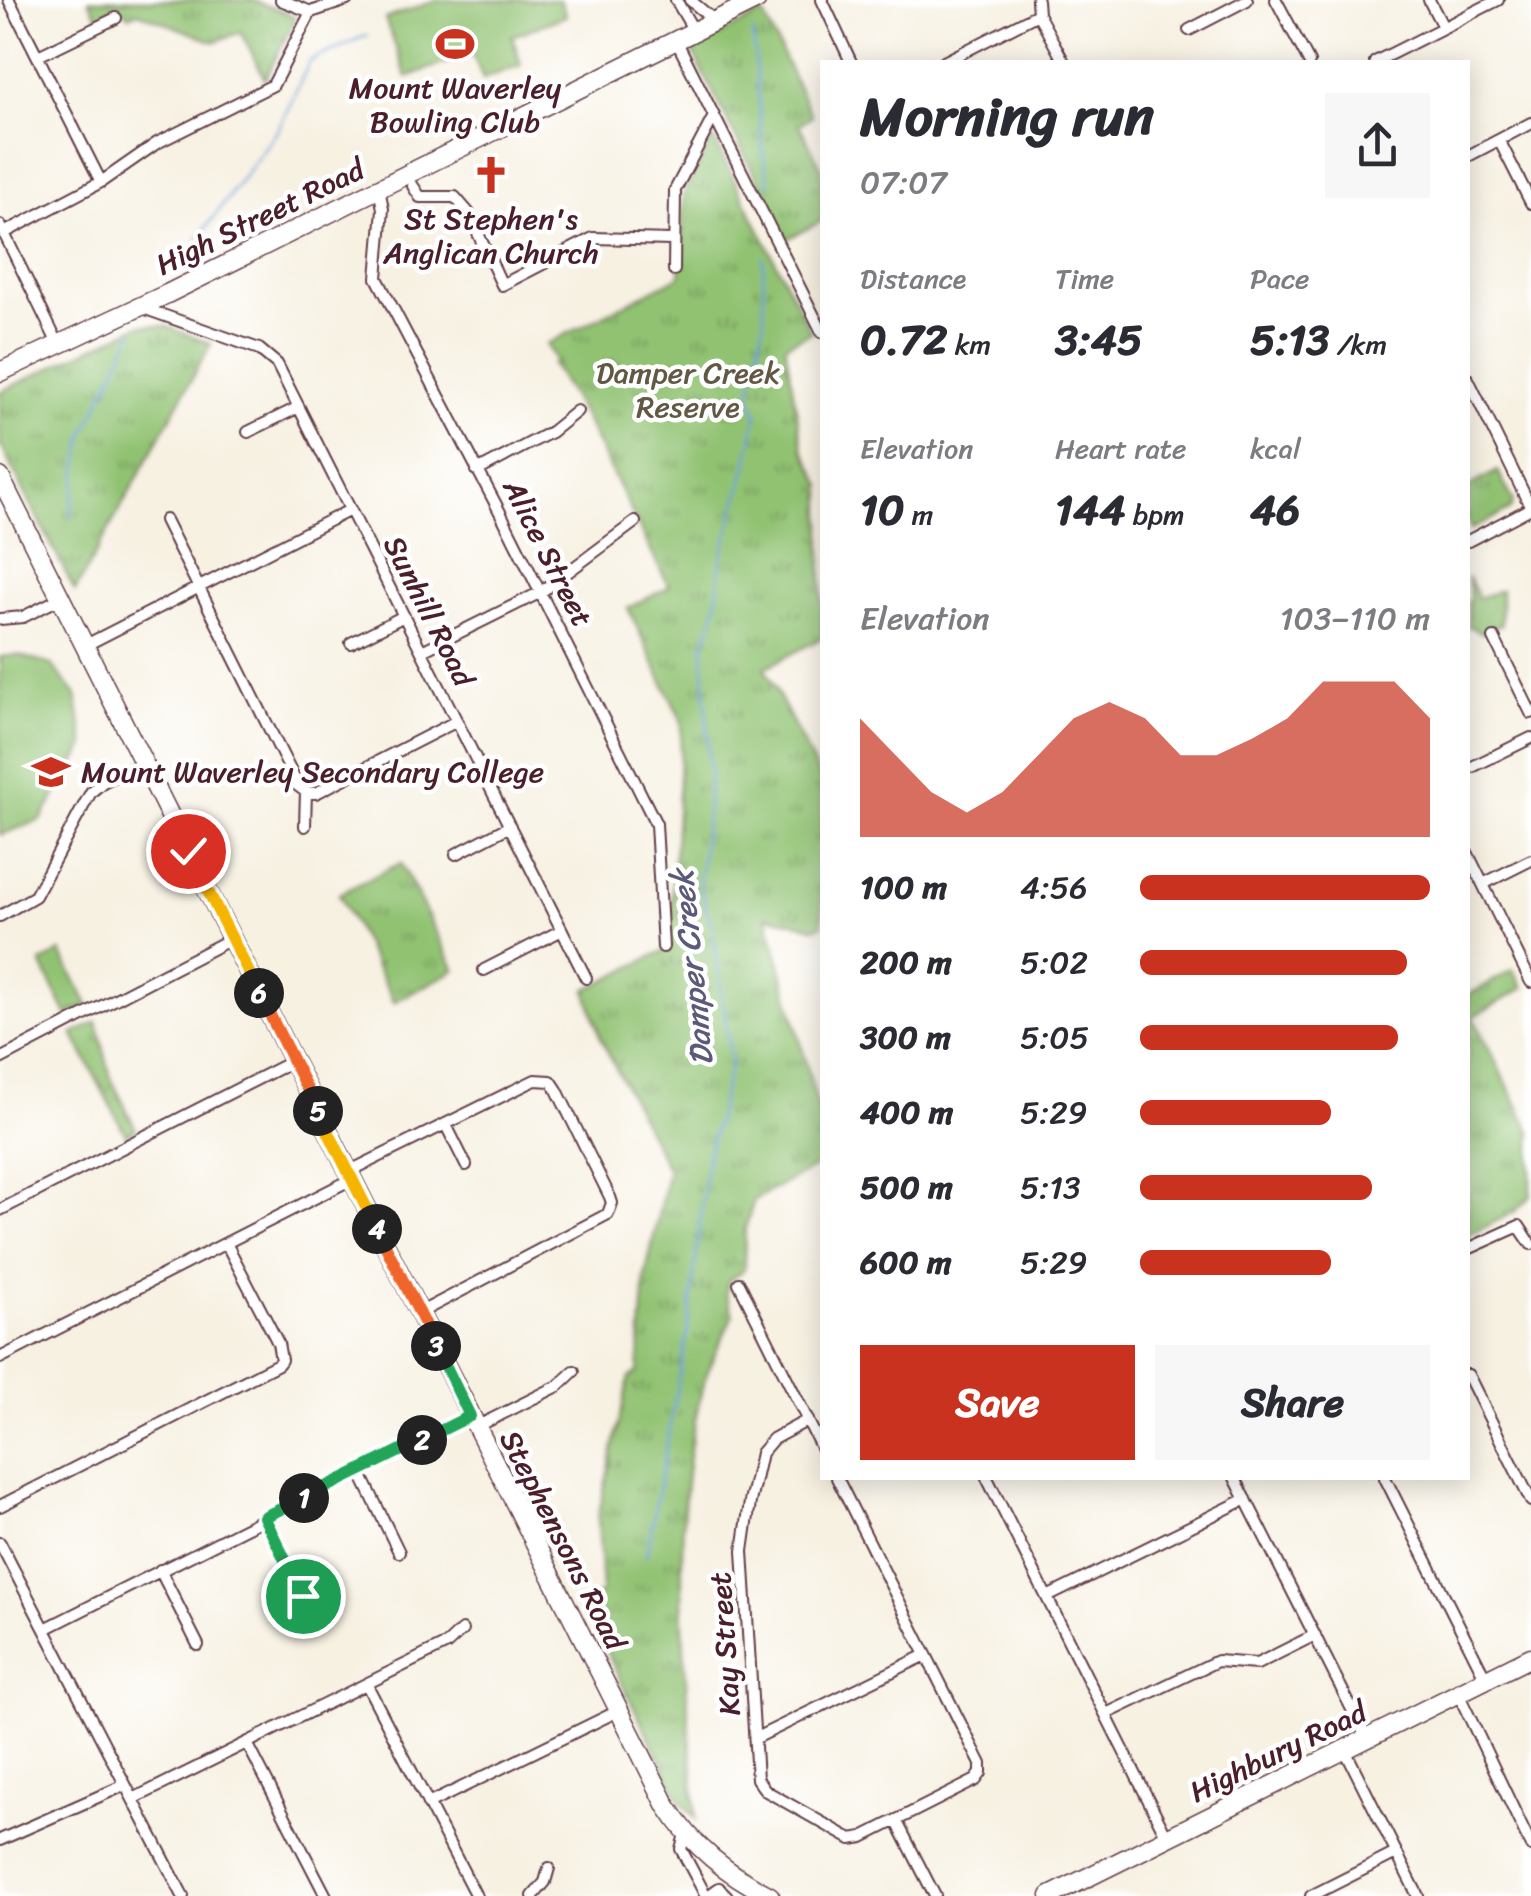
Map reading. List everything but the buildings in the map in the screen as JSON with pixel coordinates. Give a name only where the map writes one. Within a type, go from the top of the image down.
[{"type":"main road","name":"High Street Road","points":[[0,372],[167,294],[757,0]]},
{"type":"main road","name":"Stephensons Road","points":[[0,476],[618,1710],[685,1834],[718,1864],[770,1896]]},
{"type":"main road","name":"Highbury Road","points":[[1050,1896],[1531,1657]]},
{"type":"street","points":[[10,0],[101,182]]},
{"type":"street","points":[[282,0],[312,12],[346,0]]},
{"type":"street","points":[[676,0],[694,31]]},
{"type":"street","points":[[690,0],[715,21]]},
{"type":"street","points":[[822,0],[851,60]]},
{"type":"street","points":[[1038,0],[1038,14],[1063,60]]},
{"type":"street","points":[[1190,30],[1247,0]]},
{"type":"street","points":[[1276,0],[1308,60]]},
{"type":"street","points":[[1429,0],[1443,27]]},
{"type":"street","points":[[1379,60],[1498,0]]},
{"type":"street","points":[[59,346],[2,229],[101,182],[157,143],[273,86],[312,12]]},
{"type":"street","points":[[948,60],[1038,14]]},
{"type":"street","points":[[38,56],[116,18]]},
{"type":"street","points":[[676,40],[820,328]]},
{"type":"street","points":[[674,270],[675,190],[714,116]]},
{"type":"street","points":[[1470,155],[1531,123]]},
{"type":"street","points":[[1499,140],[1531,203]]},
{"type":"street","points":[[413,186],[420,197],[456,198],[468,212],[502,284],[593,238],[672,240]]},
{"type":"street","name":"Alice Street","points":[[379,188],[383,209],[377,278],[541,592],[656,824],[664,947]]},
{"type":"street","points":[[167,294],[177,320]]},
{"type":"street","name":"Sunhill Road","points":[[140,307],[259,349],[277,364],[586,978]]},
{"type":"street","points":[[1470,383],[1531,508],[1470,540]]},
{"type":"street","points":[[248,432],[299,407]]},
{"type":"street","points":[[476,471],[551,432],[577,411]]},
{"type":"street","points":[[84,646],[350,510]]},
{"type":"street","points":[[164,520],[298,786],[306,792],[316,794],[457,721]]},
{"type":"street","points":[[422,651],[541,592],[636,522]]},
{"type":"street","points":[[0,619],[23,617],[61,598]]},
{"type":"street","points":[[351,643],[404,616]]},
{"type":"street","points":[[1494,638],[1531,712]]},
{"type":"street","points":[[1470,768],[1531,738]]},
{"type":"street","points":[[0,916],[34,896],[91,792],[103,782],[144,763]]},
{"type":"street","points":[[306,792],[306,826]]},
{"type":"street","points":[[456,854],[510,826]]},
{"type":"street","points":[[1470,858],[1529,974]]},
{"type":"street","points":[[1483,884],[1531,860]]},
{"type":"street","points":[[484,970],[562,930]]},
{"type":"street","points":[[0,1059],[232,939]]},
{"type":"street","points":[[0,1210],[292,1061]]},
{"type":"street","points":[[0,1358],[226,1243],[446,1124],[536,1080],[550,1081],[610,1197],[612,1208],[602,1219],[419,1313]]},
{"type":"street","points":[[446,1124],[466,1165]]},
{"type":"street","points":[[1470,1248],[1513,1226],[1523,1229],[1531,1244]]},
{"type":"street","points":[[0,1506],[278,1364],[278,1344],[226,1243]]},
{"type":"street","points":[[739,1283],[820,1445]]},
{"type":"street","points":[[45,1629],[264,1517],[558,1386],[574,1371]]},
{"type":"street","points":[[1470,1380],[1531,1501]]},
{"type":"street","name":"Kay Street","points":[[808,1420],[773,1439],[761,1453],[750,1502],[744,1550],[758,1779],[766,1791],[851,1840],[896,1820]]},
{"type":"street","points":[[360,1472],[399,1552]]},
{"type":"street","points":[[838,1480],[981,1764],[976,1780],[896,1820],[935,1896]]},
{"type":"street","points":[[989,1480],[1167,1837]]},
{"type":"street","points":[[1236,1480],[1367,1738]]},
{"type":"street","points":[[1386,1480],[1486,1680]]},
{"type":"street","points":[[1047,1597],[1246,1499]]},
{"type":"street","points":[[264,1517],[303,1596]]},
{"type":"street","points":[[0,1543],[183,1896]]},
{"type":"street","points":[[160,1570],[198,1645]]},
{"type":"street","points":[[132,1799],[367,1685],[447,1644],[462,1630]]},
{"type":"street","points":[[1106,1714],[1216,1661],[1257,1664],[1315,1635]]},
{"type":"street","points":[[756,1738],[926,1655]]},
{"type":"street","points":[[367,1685],[476,1896]]},
{"type":"street","points":[[1458,1694],[1531,1846]]},
{"type":"street","points":[[428,1804],[618,1710]]},
{"type":"street","points":[[247,1743],[326,1896]]},
{"type":"street","points":[[1344,1750],[1418,1896]]},
{"type":"street","points":[[0,1840],[125,1785]]},
{"type":"street","points":[[685,1834],[681,1848],[707,1896],[719,1888],[727,1896]]},
{"type":"street","points":[[1311,1896],[1396,1854]]},
{"type":"street","points":[[533,1896],[550,1868]]},
{"type":"green space","points":[[89,0],[251,0],[293,15],[295,20],[265,79],[241,32],[214,42],[138,12],[130,16],[117,6],[97,16]]},
{"type":"green space","name":"Mount Waverley Bowling Club","points":[[437,0],[560,0],[566,16],[512,36],[521,65],[483,79],[472,53],[407,77],[385,19]]},
{"type":"green space","points":[[763,13],[812,117],[799,124],[820,165],[820,222],[787,239],[693,53],[695,48]]},
{"type":"green space","name":"Damper Creek Reserve","points":[[713,137],[811,332],[785,345],[803,449],[820,481],[820,639],[765,668],[820,777],[820,926],[767,916],[820,1115],[820,1164],[754,1200],[745,1229],[744,1270],[728,1281],[726,1293],[733,1315],[703,1385],[692,1438],[685,1492],[682,1601],[696,1819],[680,1800],[582,1603],[602,1592],[598,1517],[629,1378],[638,1372],[645,1278],[668,1170],[601,1039],[586,990],[669,948],[682,722],[628,608],[669,587],[584,417],[552,364],[556,361],[547,344],[680,276],[684,193]]},
{"type":"green space","points":[[140,325],[166,326],[211,344],[75,591],[0,444],[0,392]]},
{"type":"green space","points":[[1498,471],[1513,501],[1511,509],[1471,529],[1470,486]]},
{"type":"green space","points":[[1470,581],[1478,598],[1501,590],[1501,626],[1489,626],[1482,633],[1470,627]]},
{"type":"green space","points":[[17,655],[52,665],[76,695],[85,746],[41,820],[0,835],[0,657]]},
{"type":"green space","points":[[401,863],[455,970],[394,1002],[339,894]]},
{"type":"green space","points":[[61,952],[88,1005],[67,1015],[41,963]]},
{"type":"green space","points":[[1513,970],[1523,988],[1473,1017],[1531,1131],[1531,1196],[1514,1212],[1470,1235],[1470,994]]},
{"type":"green space","points":[[97,1022],[111,1078],[136,1129],[126,1135],[73,1034]]},
{"type":"waterway","name":"Damper Creek","points":[[753,32],[769,185]]},
{"type":"waterway","points":[[197,240],[278,130],[310,61],[367,35]]},
{"type":"waterway","name":"Damper Creek","points":[[646,1556],[688,1329],[707,1159],[731,1062],[713,931],[699,884],[710,779],[703,649],[716,608],[721,559],[757,414],[750,394],[764,321],[763,258]]},
{"type":"waterway","points":[[70,517],[84,435],[133,332]]},
{"type":"place","name":"Mount Waverley Bowling Club","points":[[455,44]]},
{"type":"place","name":"St Stephen's Anglican Church","points":[[491,175]]},
{"type":"place","name":"Mount Waverley Secondary College","points":[[51,772]]},
{"type":"route","points":[[188,851],[470,1416],[264,1517],[303,1596]]}]
